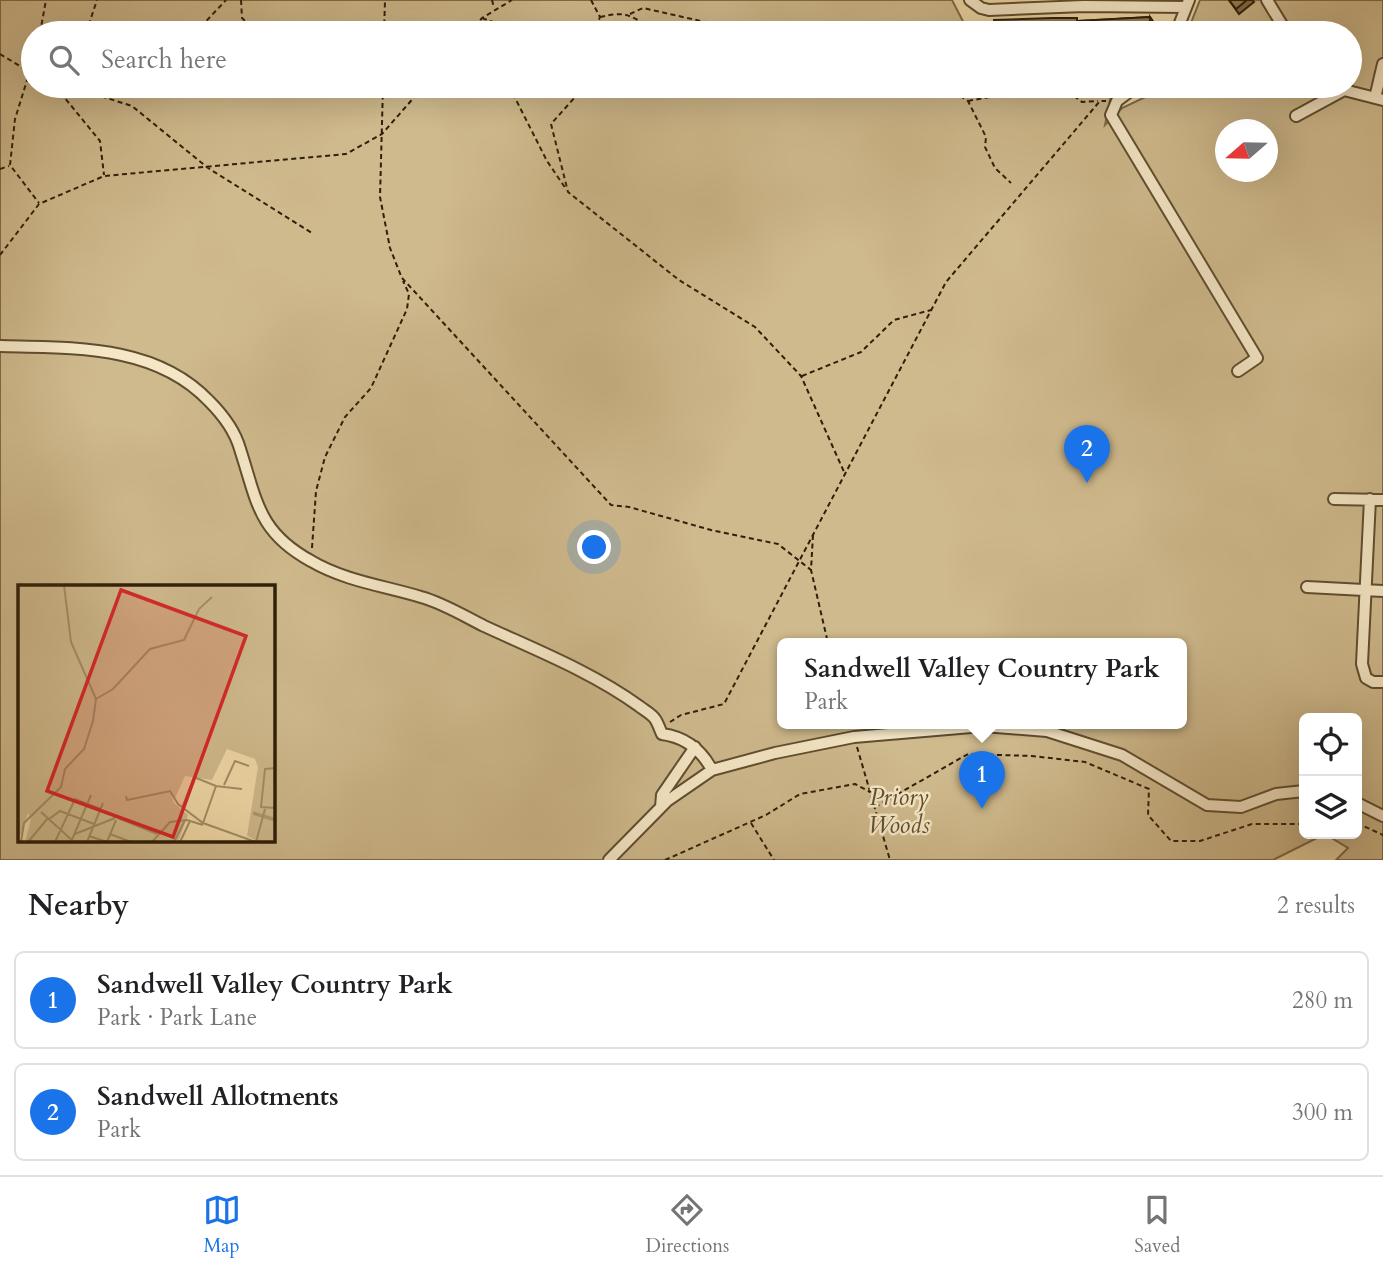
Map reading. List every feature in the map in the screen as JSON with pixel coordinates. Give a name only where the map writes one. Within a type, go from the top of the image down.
[{"type":"street","points":[[970,0],[989,10],[1027,4],[1188,4],[1181,21]]},
{"type":"street","points":[[1266,0],[1279,21]]},
{"type":"street","points":[[1362,94],[1379,99],[1383,64]]},
{"type":"street","points":[[1121,98],[1111,116],[1257,358],[1238,371]]},
{"type":"street","points":[[1296,116],[1325,98]]},
{"type":"street","points":[[0,346],[77,348],[124,354],[163,367],[196,387],[221,413],[239,445],[261,515],[276,536],[313,563],[370,584],[424,597],[617,690],[655,719],[662,734],[678,736],[695,747],[703,754],[712,771]]},
{"type":"street","points":[[1334,499],[1383,500]]},
{"type":"street","points":[[1370,499],[1363,672],[1366,678],[1373,682],[1383,682]]},
{"type":"street","points":[[1307,587],[1383,591]]},
{"type":"street","points":[[609,860],[661,807],[712,771],[775,753],[854,737],[948,729]]},
{"type":"street","points":[[1021,729],[1047,731],[1122,755],[1207,804],[1241,807],[1276,794],[1299,792]]},
{"type":"street","points":[[661,807],[662,795],[695,747]]},
{"type":"street","points":[[1362,806],[1383,816]]},
{"type":"path","points":[[42,21],[46,0]]},
{"type":"path","points":[[90,21],[97,0]]},
{"type":"path","points":[[206,21],[226,0]]},
{"type":"path","points":[[241,0],[242,18],[245,21]]},
{"type":"path","points":[[384,21],[385,0]]},
{"type":"path","points":[[492,0],[494,9]]},
{"type":"path","points":[[479,21],[494,9],[512,0]]},
{"type":"path","points":[[591,0],[600,17],[598,21]]},
{"type":"path","points":[[630,15],[643,8],[701,21]]},
{"type":"path","points":[[600,17],[617,13],[630,15],[640,21]]},
{"type":"path","points":[[482,18],[492,21]]},
{"type":"path","points":[[0,54],[21,68]]},
{"type":"path","points":[[21,98],[15,119],[10,165],[39,204]]},
{"type":"path","points":[[65,98],[100,141],[104,176]]},
{"type":"path","points":[[107,98],[132,106],[208,168],[312,233]]},
{"type":"path","points":[[313,563],[312,535],[316,492],[325,457],[345,417],[371,388],[407,309],[409,295],[390,248],[380,197],[383,98]]},
{"type":"path","points":[[0,255],[39,204],[104,176],[346,155],[382,134],[414,98]]},
{"type":"path","points":[[515,98],[547,161],[568,192],[679,280],[755,327],[801,376],[845,474]]},
{"type":"path","points":[[568,192],[551,124],[574,98]]},
{"type":"path","points":[[964,98],[968,101],[986,137],[985,148],[995,168],[1011,183]]},
{"type":"path","points":[[968,101],[982,98]]},
{"type":"path","points":[[1077,98],[1082,102],[1117,101]]},
{"type":"path","points":[[662,734],[667,723],[681,715],[724,704],[946,282],[1100,101]]},
{"type":"path","points":[[0,169],[10,165]]},
{"type":"path","points":[[402,278],[611,505],[629,507],[711,530],[778,544],[811,570]]},
{"type":"path","points":[[801,376],[861,352],[894,320],[931,310]]},
{"type":"path","points":[[813,534],[811,570],[827,638]]},
{"type":"path","points":[[854,737],[890,860]]},
{"type":"path","points":[[875,807],[968,754],[1020,755],[1085,762],[1149,789],[1148,815],[1171,841],[1200,841],[1251,824],[1299,824]]},
{"type":"path","points":[[665,860],[750,822],[808,792],[855,784],[870,792]]},
{"type":"path","points":[[750,822],[774,860]]},
{"type":"path","points":[[1362,825],[1383,835]]},
{"type":"green space","name":"Priory Woods","points":[[0,0],[952,0],[963,21],[21,21],[21,98],[1110,98],[1105,125],[1122,108],[1143,98],[1362,98],[1362,21],[1192,21],[1200,0],[1383,0],[1383,860],[1336,860],[1348,848],[1333,839],[1362,839],[1362,713],[1299,713],[1299,839],[1315,839],[1273,860],[0,860]]},
{"type":"building","points":[[1229,0],[1247,0],[1236,9]]},
{"type":"building","points":[[1150,17],[1150,21],[1077,21]]},
{"type":"building","points":[[1077,18],[1077,21],[994,21],[994,20]]},
{"type":"place","name":"Sandwell Allotments","points":[[1087,483]]},
{"type":"place","name":"Sandwell Valley Country Park","points":[[982,809]]}]
